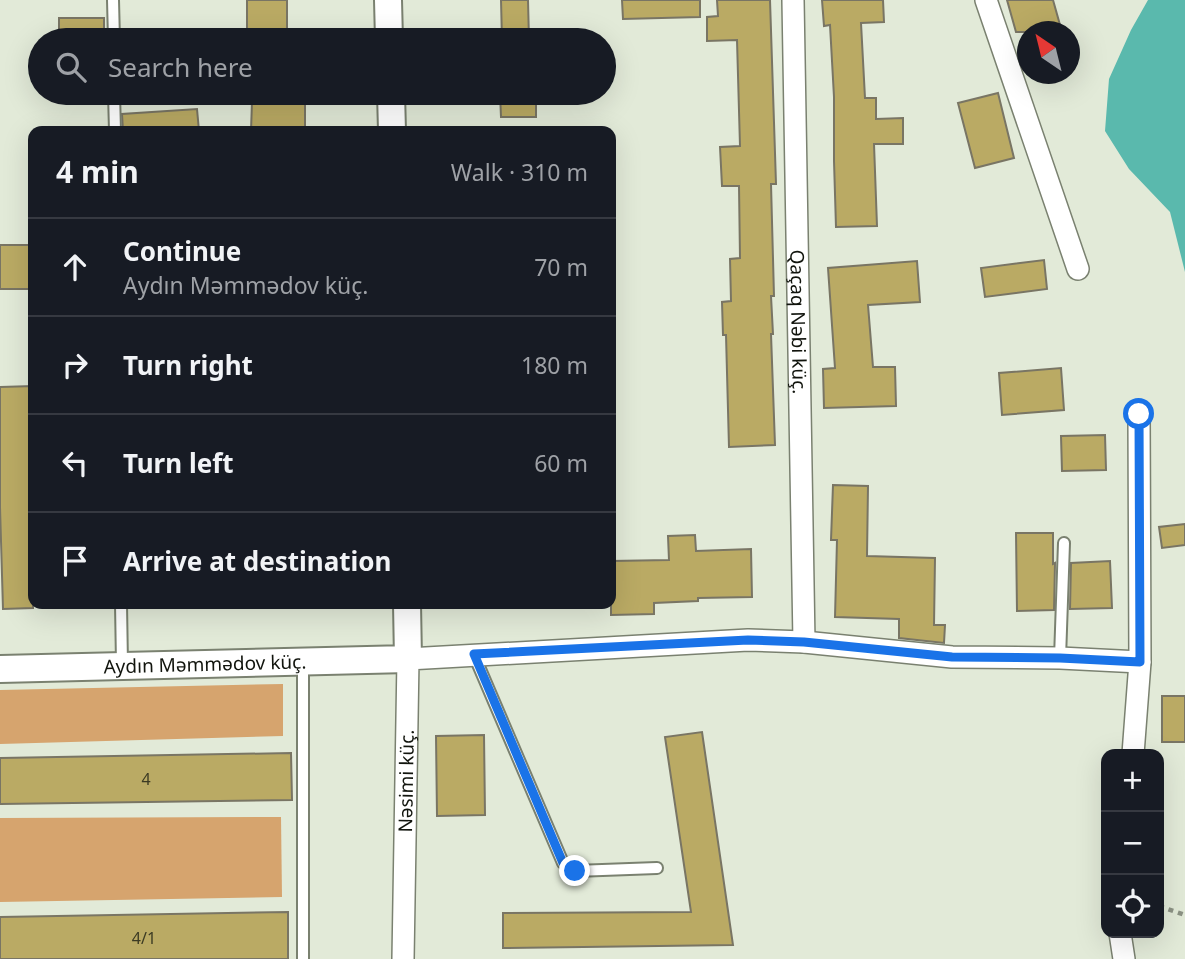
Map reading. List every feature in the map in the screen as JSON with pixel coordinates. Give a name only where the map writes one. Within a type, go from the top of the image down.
[{"type":"street","points":[[388,0],[389,28]]},
{"type":"street","name":"Qaçaq Nəbi küç.","points":[[793,0],[804,642]]},
{"type":"street","points":[[986,0],[1078,270]]},
{"type":"street","points":[[391,105],[392,126]]},
{"type":"street","points":[[1133,749],[1140,662],[1139,414]]},
{"type":"street","name":"Nəsimi küç.","points":[[403,959],[407,609]]},
{"type":"street","points":[[408,659],[748,640],[804,642],[952,657],[1140,662]]},
{"type":"street","name":"Aydın Məmmədov küç.","points":[[0,669],[408,659]]},
{"type":"street","points":[[1121,938],[1124,959]]},
{"type":"lane","points":[[113,0],[114,28]]},
{"type":"lane","points":[[114,105],[115,126]]},
{"type":"lane","points":[[1060,658],[1064,543]]},
{"type":"lane","points":[[121,609],[122,667]]},
{"type":"lane","points":[[474,654],[563,863],[575,871],[657,868]]},
{"type":"lane","points":[[303,662],[303,959]]},
{"type":"path","points":[[1164,908],[1185,915]]},
{"type":"shaded area","points":[[283,684],[283,736],[0,744],[0,690]]},
{"type":"shaded area","points":[[281,817],[282,897],[0,902],[0,818]]},
{"type":"water","points":[[1148,0],[1185,0],[1185,272],[1170,212],[1129,169],[1105,131],[1109,79]]},
{"type":"building","points":[[247,0],[287,0],[287,28],[247,28]]},
{"type":"building","points":[[501,0],[528,0],[529,28],[502,28]]},
{"type":"building","points":[[622,0],[700,0],[700,17],[623,19]]},
{"type":"building","points":[[717,0],[770,0],[776,184],[771,184],[774,296],[771,296],[771,334],[775,445],[729,447],[726,335],[723,335],[722,302],[731,301],[730,259],[740,258],[739,186],[722,186],[720,147],[740,146],[737,40],[707,41],[707,17],[718,16]]},
{"type":"building","points":[[822,0],[883,0],[884,22],[861,23],[865,98],[876,98],[876,119],[903,118],[903,144],[874,144],[877,226],[836,227],[830,25],[824,26]]},
{"type":"building","points":[[1007,0],[1053,0],[1059,21],[1017,21],[1016,32]]},
{"type":"building","points":[[59,18],[104,18],[104,28],[59,28]]},
{"type":"building","points":[[998,93],[1014,158],[975,168],[958,103]]},
{"type":"building","points":[[252,105],[305,105],[305,126],[251,126]]},
{"type":"building","points":[[500,105],[536,105],[536,117],[501,117]]},
{"type":"building","points":[[197,109],[199,126],[123,126],[122,114]]},
{"type":"building","points":[[0,245],[28,245],[28,289],[0,289]]},
{"type":"building","points":[[1044,260],[1047,289],[985,297],[981,268]]},
{"type":"building","points":[[917,261],[920,302],[868,305],[873,367],[895,367],[896,406],[824,408],[823,369],[835,368],[828,268]]},
{"type":"building","points":[[1061,368],[1064,410],[1002,415],[999,373]]},
{"type":"building","points":[[28,386],[28,608],[3,609],[0,387]]},
{"type":"building","points":[[1105,435],[1106,470],[1062,471],[1061,436]]},
{"type":"building","points":[[833,485],[868,486],[867,556],[935,558],[934,625],[945,625],[944,643],[899,638],[899,619],[835,617],[837,540],[831,540]]},
{"type":"building","points":[[1185,524],[1185,545],[1162,548],[1159,527]]},
{"type":"building","points":[[1016,533],[1053,533],[1054,610],[1017,611]]},
{"type":"building","points":[[695,535],[696,551],[751,549],[752,597],[698,598],[698,601],[654,603],[654,614],[611,615],[611,609],[616,609],[616,561],[669,560],[668,536]]},
{"type":"building","points":[[1110,561],[1112,608],[1070,609],[1071,563]]},
{"type":"building","points":[[1162,696],[1185,696],[1185,742],[1162,742]]},
{"type":"building","points":[[702,732],[733,945],[503,948],[503,913],[691,912],[665,737]]},
{"type":"building","points":[[484,735],[485,815],[437,816],[436,736]]},
{"type":"building","points":[[291,753],[292,800],[0,804],[0,758]]},
{"type":"building","points":[[288,912],[288,959],[0,959],[0,917]]},
{"type":"route","points":[[575,871],[563,863],[474,654],[748,640],[804,642],[952,657],[1140,662],[1139,414]]}]
